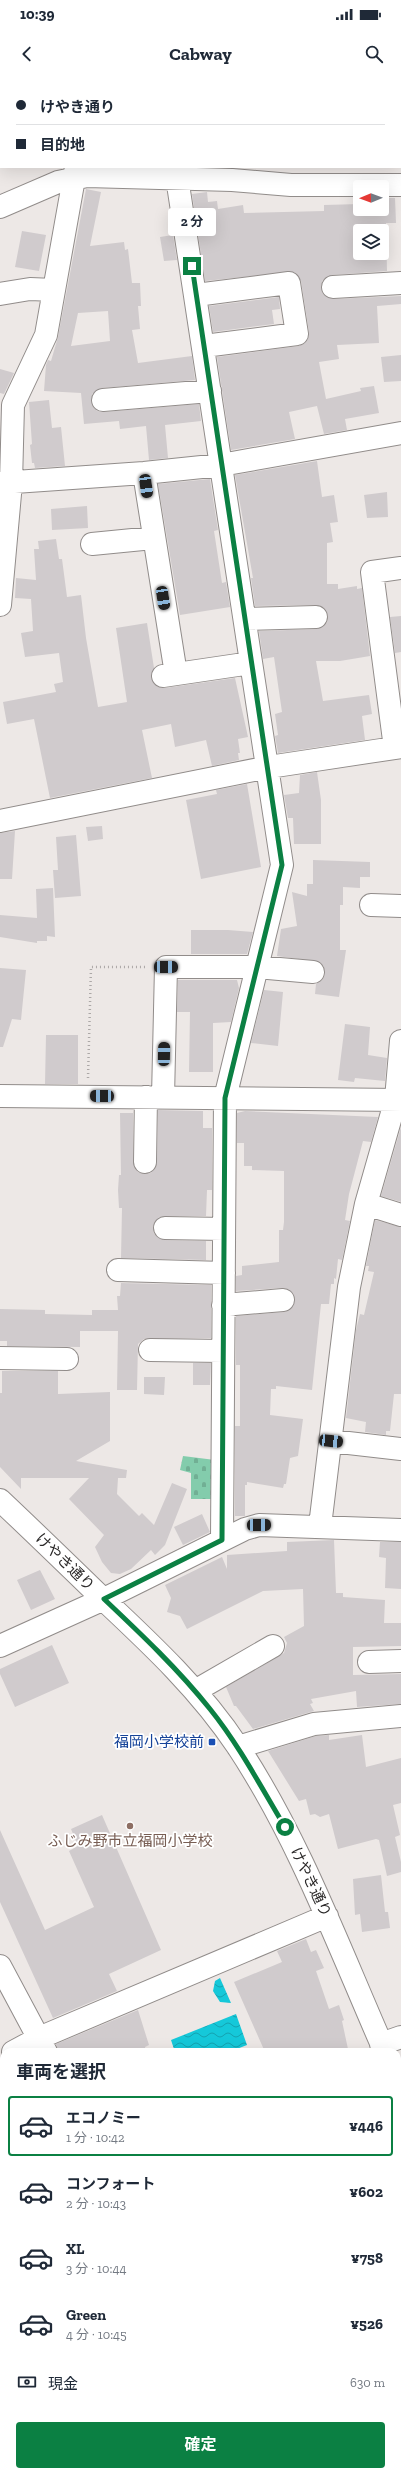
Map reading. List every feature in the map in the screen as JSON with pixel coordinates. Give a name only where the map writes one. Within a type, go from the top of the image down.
[{"type":"street","points":[[0,605],[6,483],[13,405],[46,336],[76,172]]},
{"type":"street","points":[[0,207],[58,182],[76,172],[87,176],[177,178],[291,184],[401,184]]},
{"type":"street","points":[[177,178],[204,346],[251,663],[269,767],[282,865],[225,1098],[222,1540]]},
{"type":"street","points":[[196,295],[289,283],[297,334],[204,346]]},
{"type":"street","points":[[333,287],[401,283]]},
{"type":"street","points":[[0,294],[30,289],[54,290]]},
{"type":"street","points":[[104,400],[210,391]]},
{"type":"street","points":[[6,483],[144,473],[221,465],[401,433]]},
{"type":"street","points":[[144,473],[169,675],[251,663]]},
{"type":"street","points":[[92,544],[153,538]]},
{"type":"street","points":[[0,821],[269,767],[398,747],[372,572],[401,568]]},
{"type":"street","points":[[245,619],[316,617]]},
{"type":"street","points":[[371,905],[401,906]]},
{"type":"street","points":[[145,1162],[154,1097],[166,967],[257,967],[313,972]]},
{"type":"street","points":[[320,1526],[349,1287],[366,1204],[399,1100],[401,1041]]},
{"type":"street","points":[[0,1096],[399,1100]]},
{"type":"street","points":[[366,1204],[401,1215]]},
{"type":"street","points":[[165,1228],[224,1229]]},
{"type":"street","points":[[118,1270],[224,1273]]},
{"type":"street","points":[[223,1305],[283,1300]]},
{"type":"street","points":[[150,1350],[223,1351]]},
{"type":"street","points":[[0,1358],[67,1359]]},
{"type":"street","points":[[331,1441],[401,1449]]},
{"type":"street","name":"けやき通り","points":[[0,1500],[168,1660],[195,1691],[238,1747],[285,1827],[389,2044]]},
{"type":"street","points":[[0,1646],[104,1599],[222,1540],[259,1525],[401,1530]]},
{"type":"street","points":[[195,1691],[273,1646]]},
{"type":"street","points":[[369,1662],[401,1661]]},
{"type":"street","points":[[238,1747],[314,1724],[401,1716]]},
{"type":"street","points":[[30,2048],[42,2045],[327,1916]]},
{"type":"street","points":[[0,1966],[42,2045]]},
{"type":"path","points":[[88,1096],[91,967],[166,967]]},
{"type":"green space","points":[[183,1456],[215,1460],[215,1499],[191,1499],[191,1473],[180,1470]]},
{"type":"water","points":[[220,1978],[231,2003],[220,2002],[213,1991],[215,1981]]},
{"type":"water","points":[[236,2014],[247,2045],[239,2048],[174,2048],[171,2040]]},
{"type":"building","points":[[86,189],[101,192],[90,246],[124,242],[125,250],[128,249],[132,283],[140,283],[141,306],[138,306],[140,329],[132,330],[138,363],[192,356],[195,380],[102,388],[92,394],[91,401],[97,411],[104,412],[199,404],[201,421],[165,425],[168,458],[149,460],[146,426],[120,429],[119,421],[84,424],[81,393],[44,391],[46,365],[48,360],[51,361],[58,337]],"holes":[[[108,311],[110,341],[71,346],[78,313]]]},
{"type":"building","points":[[207,192],[208,202],[217,201],[218,209],[243,205],[244,213],[324,211],[324,205],[353,204],[353,216],[389,216],[389,198],[395,198],[396,223],[353,224],[353,260],[387,260],[387,271],[332,275],[322,281],[321,287],[323,294],[333,299],[401,296],[401,304],[377,306],[379,343],[337,345],[339,359],[319,362],[326,399],[361,391],[360,388],[374,386],[379,413],[345,419],[347,430],[324,434],[317,406],[289,412],[295,439],[231,450],[217,357],[299,346],[308,339],[309,332],[301,281],[294,272],[205,281],[192,194]]},
{"type":"building","points":[[22,231],[46,235],[39,271],[15,267]]},
{"type":"building","points":[[173,235],[177,260],[164,261],[160,237]]},
{"type":"building","points":[[279,297],[280,309],[272,310],[274,324],[213,332],[209,306]]},
{"type":"building","points":[[401,355],[401,381],[384,382],[381,357]]},
{"type":"building","points":[[0,369],[14,373],[4,394],[0,393]]},
{"type":"building","points":[[49,400],[52,428],[61,427],[65,466],[35,468],[34,463],[32,463],[30,445],[32,444],[29,402]]},
{"type":"building","points":[[317,461],[322,497],[334,495],[338,522],[330,523],[333,542],[327,543],[327,584],[338,584],[338,589],[357,586],[357,589],[362,588],[370,656],[340,661],[316,661],[323,701],[369,695],[372,714],[362,716],[365,740],[278,753],[275,736],[278,735],[275,714],[282,712],[274,657],[263,659],[259,631],[317,629],[327,623],[328,616],[326,610],[316,605],[255,606],[251,578],[253,578],[235,475]]},
{"type":"building","points":[[210,479],[218,530],[214,531],[222,583],[226,582],[230,607],[180,615],[158,484]]},
{"type":"building","points":[[387,492],[388,517],[367,518],[364,495]]},
{"type":"building","points":[[87,506],[88,528],[52,530],[51,509]]},
{"type":"building","points":[[56,539],[59,559],[62,559],[67,597],[81,595],[86,638],[98,707],[127,702],[116,628],[147,623],[154,668],[151,678],[158,687],[165,688],[235,678],[248,737],[238,739],[240,753],[238,753],[239,760],[212,766],[206,740],[175,747],[171,724],[142,730],[152,778],[50,798],[34,719],[7,724],[3,702],[56,692],[54,684],[63,682],[59,653],[25,657],[21,633],[33,631],[31,599],[15,598],[16,578],[36,580],[34,549],[39,549],[38,541]]},
{"type":"building","points":[[401,616],[401,652],[395,653],[390,617]]},
{"type":"building","points":[[317,772],[321,800],[321,844],[294,844],[293,818],[288,818],[284,795],[299,793],[300,775]]},
{"type":"building","points":[[247,784],[261,867],[201,879],[186,800],[217,794],[216,790]]},
{"type":"building","points":[[102,826],[103,839],[88,841],[86,827]]},
{"type":"building","points":[[15,831],[12,879],[0,879],[0,833]]},
{"type":"building","points":[[76,835],[81,896],[55,898],[53,870],[58,870],[56,837]]},
{"type":"building","points":[[313,860],[370,862],[370,877],[360,877],[360,888],[343,887],[343,905],[340,905],[340,950],[346,950],[339,997],[315,994],[316,984],[323,979],[325,973],[324,967],[320,962],[277,956],[281,929],[297,926],[292,892],[307,896],[307,884],[313,884]]},
{"type":"building","points":[[53,888],[55,937],[47,936],[47,941],[37,941],[37,943],[0,937],[0,915],[37,918],[36,889]]},
{"type":"building","points":[[191,930],[253,932],[247,954],[191,954]]},
{"type":"building","points":[[0,968],[26,970],[21,1020],[12,1019],[3,1047],[0,1047]]},
{"type":"building","points":[[178,980],[237,980],[239,988],[231,1022],[213,1023],[213,1072],[189,1072],[190,1012],[177,1012]]},
{"type":"building","points":[[264,990],[283,992],[278,1046],[251,1043]]},
{"type":"building","points":[[345,1024],[370,1027],[368,1055],[387,1058],[385,1081],[355,1078],[354,1082],[338,1080]]},
{"type":"building","points":[[46,1035],[78,1035],[78,1084],[45,1084]]},
{"type":"building","points":[[158,1110],[203,1111],[203,1128],[212,1128],[212,1190],[207,1190],[206,1216],[159,1217],[153,1227],[154,1234],[164,1240],[206,1241],[206,1260],[121,1258],[122,1208],[119,1208],[118,1190],[119,1175],[121,1175],[120,1113],[133,1113],[133,1162],[138,1172],[145,1174],[151,1173],[157,1163]]},
{"type":"building","points":[[245,1111],[378,1117],[371,1142],[363,1141],[349,1194],[345,1220],[350,1221],[342,1260],[338,1259],[336,1279],[334,1278],[334,1284],[331,1284],[329,1304],[321,1304],[312,1390],[276,1386],[276,1389],[271,1389],[270,1415],[303,1419],[298,1456],[290,1458],[286,1484],[284,1484],[283,1488],[247,1482],[247,1485],[245,1485],[245,1516],[235,1516],[235,1426],[240,1426],[240,1365],[236,1365],[236,1316],[284,1312],[290,1310],[295,1299],[293,1293],[282,1288],[236,1291],[236,1276],[242,1275],[242,1266],[279,1262],[279,1230],[283,1230],[284,1222],[284,1171],[252,1170],[252,1166],[244,1166],[244,1143],[237,1143],[237,1113]]},
{"type":"building","points":[[401,1127],[401,1202],[381,1196]]},
{"type":"building","points":[[375,1220],[401,1227],[401,1394],[394,1394],[390,1431],[386,1431],[386,1435],[365,1432],[366,1422],[346,1418],[356,1330],[360,1314],[364,1315],[374,1272],[368,1271],[369,1266],[366,1266]]},
{"type":"building","points":[[121,1283],[211,1285],[211,1338],[144,1339],[138,1344],[137,1390],[117,1390],[118,1331],[80,1331],[80,1347],[7,1346],[7,1341],[0,1341],[0,1309],[45,1310],[45,1314],[92,1315],[92,1310],[118,1310],[117,1296],[120,1296]]},
{"type":"building","points":[[193,1363],[211,1363],[210,1385],[193,1385]]},
{"type":"building","points":[[2,1371],[58,1371],[58,1394],[110,1392],[110,1441],[76,1461],[127,1470],[126,1478],[118,1478],[117,1494],[139,1516],[142,1513],[154,1525],[172,1483],[187,1489],[165,1545],[155,1555],[151,1550],[131,1569],[120,1574],[111,1573],[102,1562],[95,1547],[104,1535],[69,1499],[89,1478],[21,1478],[21,1489],[0,1467],[0,1393],[2,1393]]},
{"type":"building","points":[[144,1377],[165,1377],[164,1395],[144,1394]]},
{"type":"building","points":[[202,1514],[210,1532],[183,1545],[174,1527]]},
{"type":"building","points":[[334,1540],[336,1593],[343,1593],[343,1597],[385,1600],[384,1623],[401,1623],[401,1646],[353,1647],[353,1675],[401,1674],[401,1704],[357,1707],[356,1691],[311,1699],[313,1703],[310,1704],[314,1711],[253,1729],[236,1706],[234,1706],[226,1687],[284,1653],[287,1643],[284,1637],[304,1626],[303,1589],[263,1591],[187,1629],[180,1616],[167,1612],[171,1598],[165,1585],[222,1557],[227,1569],[227,1555],[287,1551],[287,1542]]},
{"type":"building","points":[[380,1542],[401,1542],[401,1589],[385,1588],[386,1558],[379,1557]]},
{"type":"building","points":[[40,1570],[55,1599],[31,1610],[17,1580]]},
{"type":"building","points":[[52,1645],[69,1683],[15,1707],[0,1674],[0,1669]]},
{"type":"building","points":[[329,1735],[329,1740],[362,1735],[366,1767],[401,1758],[401,1803],[393,1805],[400,1835],[395,1837],[401,1862],[401,1872],[387,1876],[379,1840],[376,1839],[338,1849],[329,1814],[320,1817],[315,1814],[310,1815],[306,1799],[299,1801],[268,1751],[316,1736]]},
{"type":"building","points":[[102,1815],[161,1950],[109,1974],[117,1991],[53,2018],[0,1902],[0,1830],[45,1930],[94,1907],[69,1851],[78,1846],[71,1829]]},
{"type":"building","points":[[381,1875],[385,1912],[388,1912],[390,1928],[362,1932],[360,1914],[355,1915],[353,1879]]},
{"type":"building","points":[[306,1939],[311,1952],[316,1950],[324,1968],[316,1971],[329,2009],[339,2005],[344,2020],[342,2021],[348,2048],[263,2048],[234,1982],[282,1962],[277,1951]]},
{"type":"building","points":[[138,2010],[149,2045],[145,2048],[57,2048],[56,2044]]},
{"type":"place","name":"福岡小学校前","points":[[212,1742]]},
{"type":"place","name":"ふじみ野市立福岡小学校","points":[[130,1826]]},
{"type":"route","points":[[192,266],[251,663],[269,767],[282,865],[225,1098],[222,1540],[104,1599],[168,1660],[210,1708],[238,1747],[285,1827]]}]
